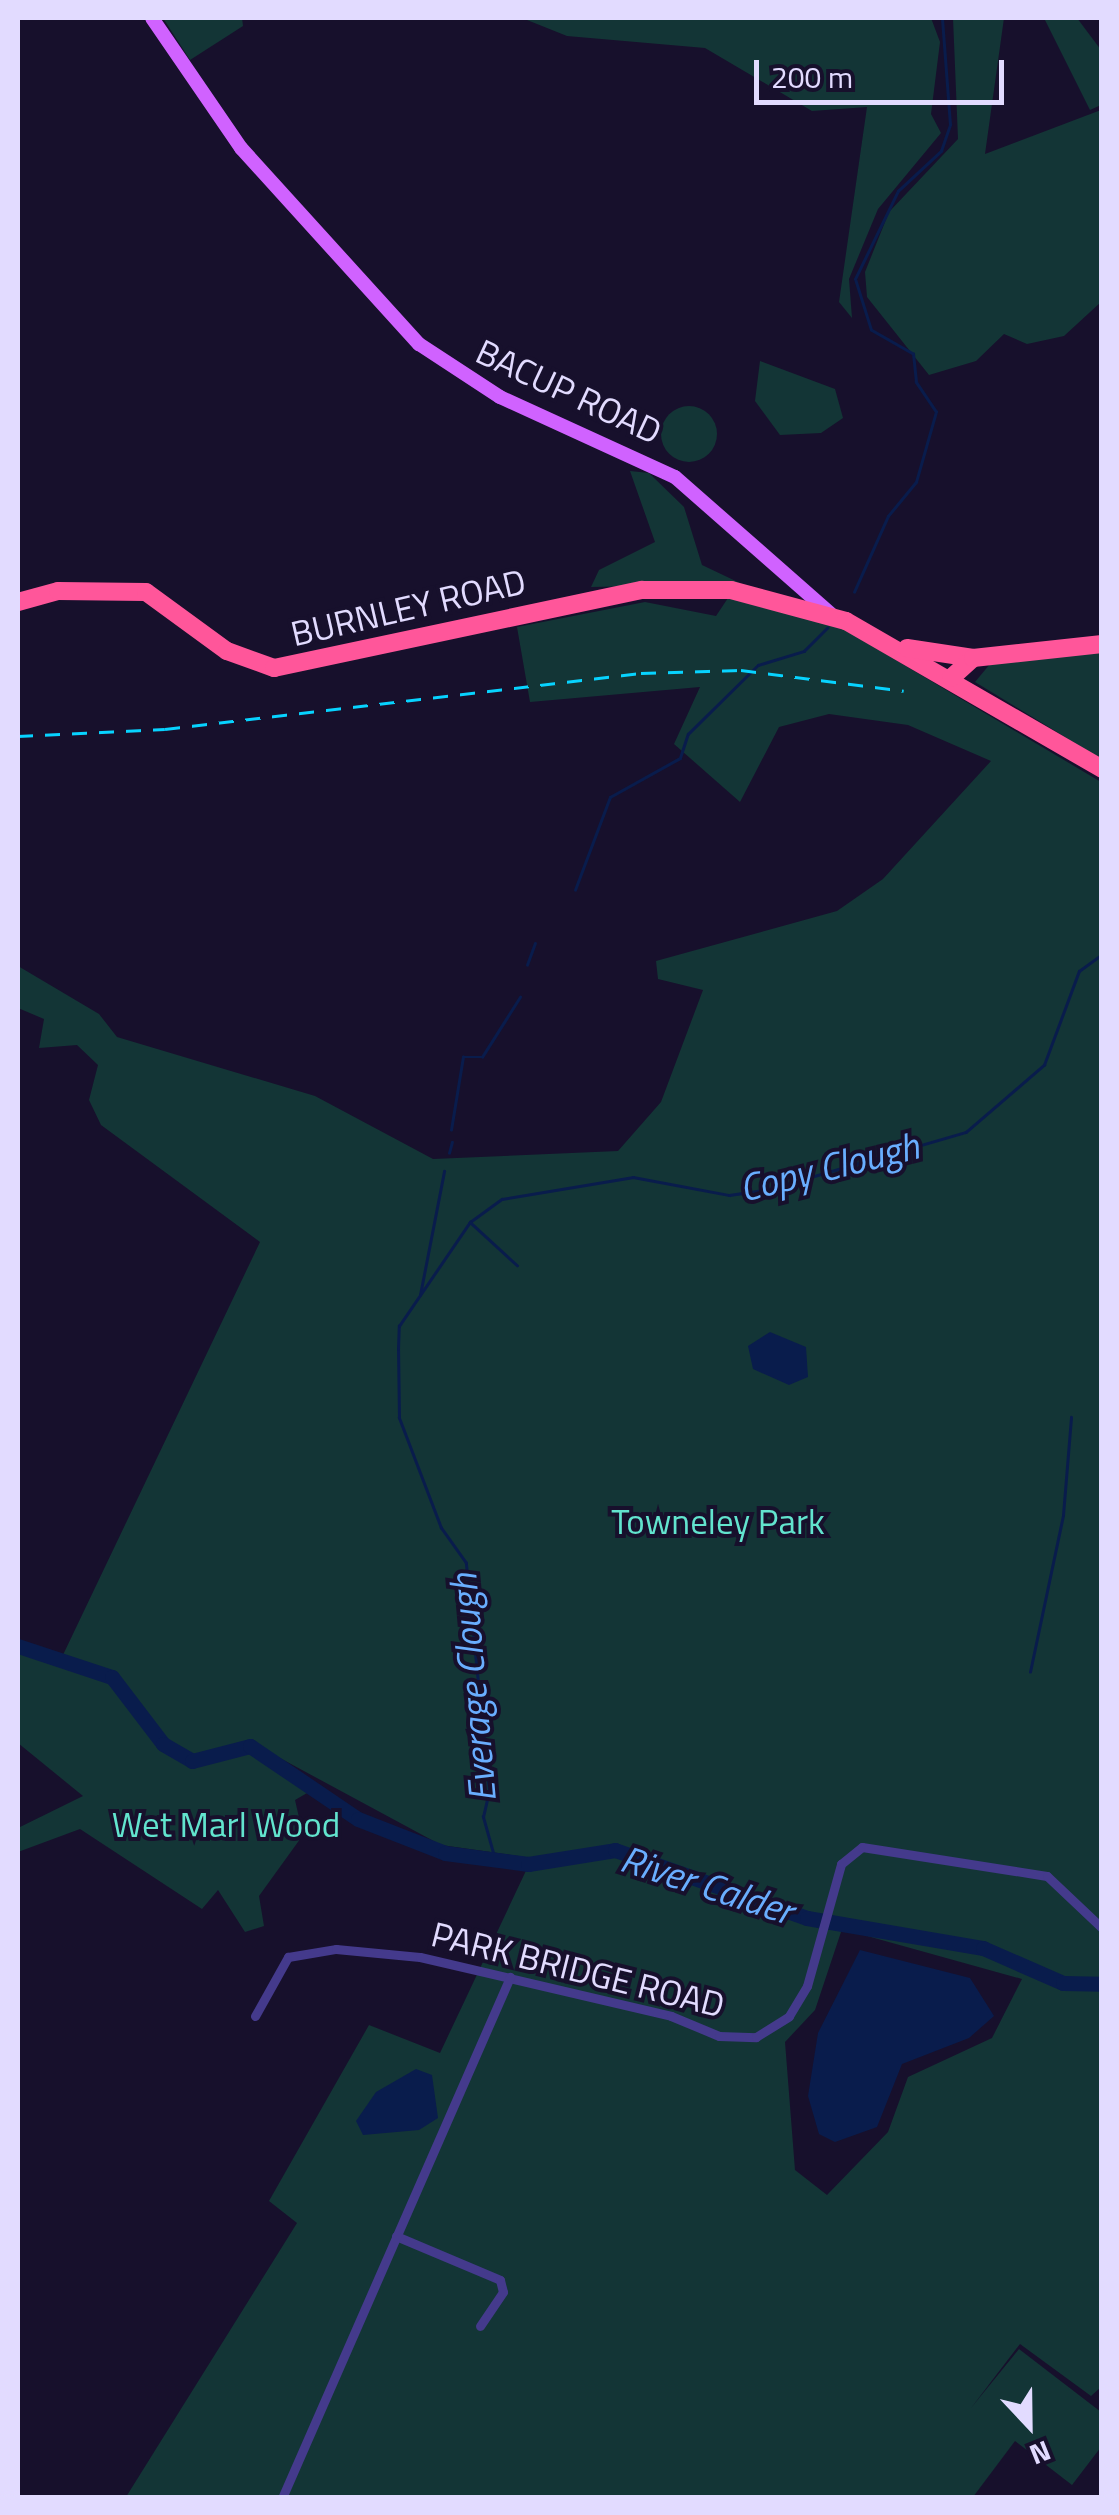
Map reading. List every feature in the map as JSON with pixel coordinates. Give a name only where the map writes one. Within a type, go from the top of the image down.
[{"type":"highway","name":"BURNLEY ROAD","points":[[18,602],[58,592],[146,592],[226,650],[274,668],[667,587],[831,614],[951,678],[1102,770]]},
{"type":"highway","points":[[892,645],[973,658],[1102,644]]},
{"type":"highway","points":[[951,678],[973,658]]},
{"type":"main road","name":"BACUP ROAD","points":[[152,18],[253,163],[419,344],[500,397],[676,476],[831,614]]},
{"type":"street","name":"PARK BRIDGE ROAD","points":[[254,2016],[288,1957],[305,1949],[398,1954],[510,1977],[718,2036],[756,2036],[790,2016],[826,1928],[840,1864],[862,1847],[1047,1876],[1102,1928]]},
{"type":"street","points":[[282,2498],[510,1977]]},
{"type":"street","points":[[396,2236],[500,2280],[503,2292],[480,2326]]},
{"type":"green space","points":[[163,18],[242,18],[243,26],[190,60]]},
{"type":"green space","points":[[522,18],[931,18],[940,42],[931,114],[941,133],[878,209],[849,279],[852,318],[839,302],[867,107],[812,111],[705,48],[567,36]]},
{"type":"green space","points":[[953,18],[1004,18],[985,154],[1101,110],[1101,302],[1064,336],[1027,344],[1004,334],[976,361],[929,375],[867,297],[865,272],[889,212],[958,139]]},
{"type":"green space","points":[[1044,18],[1077,18],[1101,50],[1101,105],[1090,110]]},
{"type":"green space","points":[[760,361],[835,389],[843,418],[821,433],[780,435],[755,401]]},
{"type":"green space","points":[[689,406],[709,414],[717,434],[709,454],[689,462],[669,454],[661,434],[669,414]]},
{"type":"green space","points":[[630,471],[649,473],[684,507],[702,565],[742,584],[591,587],[599,570],[655,542]]},
{"type":"green space","name":"Towneley Park","points":[[728,598],[842,628],[1101,782],[1101,2387],[1091,2396],[1020,2344],[971,2408],[1019,2349],[1101,2412],[1101,2447],[1072,2485],[1015,2441],[973,2497],[126,2497],[297,2223],[269,2201],[369,2025],[440,2053],[532,1858],[441,1845],[252,1743],[194,1757],[166,1742],[111,1673],[62,1657],[260,1242],[101,1125],[89,1100],[98,1065],[77,1045],[39,1048],[44,1019],[18,1008],[18,966],[99,1014],[117,1037],[315,1096],[433,1159],[618,1151],[661,1102],[703,990],[658,979],[656,961],[837,911],[883,879],[991,761],[908,725],[829,714],[779,727],[740,802],[674,744],[700,687],[530,702],[517,627],[645,602],[716,616]],"holes":[[[842,1929],[1022,1979],[992,2038],[908,2077],[888,2132],[827,2195],[795,2170],[785,2042],[815,2010]]]},
{"type":"green space","points":[[1101,651],[1101,759],[975,682],[990,664]]},
{"type":"green space","name":"Wet Marl Wood","points":[[18,1652],[109,1680],[161,1749],[192,1765],[250,1751],[314,1789],[295,1800],[303,1835],[259,1896],[264,1926],[245,1932],[218,1890],[202,1909],[80,1829],[18,1852],[18,1828],[83,1796],[18,1743]]},
{"type":"water","points":[[770,1332],[806,1347],[808,1377],[789,1385],[753,1369],[748,1346]]},
{"type":"water","points":[[860,1950],[970,1978],[994,2016],[969,2038],[902,2064],[877,2127],[835,2142],[819,2134],[808,2096],[818,2033]]},
{"type":"water","points":[[416,2069],[432,2075],[438,2118],[419,2130],[363,2135],[356,2121],[376,2092]]},
{"type":"waterway","name":"Everage Clough","points":[[854,592],[888,516],[916,482],[936,412],[916,382],[913,354],[871,330],[855,279],[898,191],[941,151],[950,125],[942,18]]},
{"type":"waterway","points":[[575,890],[610,797],[680,758],[688,734],[758,665],[804,651],[827,628]]},
{"type":"waterway","name":"Everage Clough","points":[[527,965],[535,943]]},
{"type":"waterway","name":"Copy Clough","points":[[470,1222],[502,1199],[633,1177],[729,1195],[766,1190],[966,1132],[1044,1065],[1079,971],[1102,954]]},
{"type":"waterway","points":[[451,1130],[463,1057],[482,1057],[520,997]]},
{"type":"waterway","points":[[449,1153],[452,1142]]},
{"type":"waterway","points":[[420,1295],[444,1171]]},
{"type":"waterway","name":"Everage Clough","points":[[495,1860],[483,1817],[489,1791],[466,1563],[441,1528],[399,1418],[398,1349],[399,1326],[470,1222],[517,1265]]},
{"type":"waterway","points":[[1030,1672],[1063,1515],[1071,1417]]},
{"type":"waterway","name":"River Calder","points":[[18,1646],[112,1677],[163,1744],[192,1761],[250,1746],[358,1819],[445,1853],[528,1864],[615,1850],[807,1918],[983,1948],[1063,1983],[1102,1984]]},
{"type":"railway","points":[[18,736],[165,729],[641,673],[741,670],[904,691]]}]
